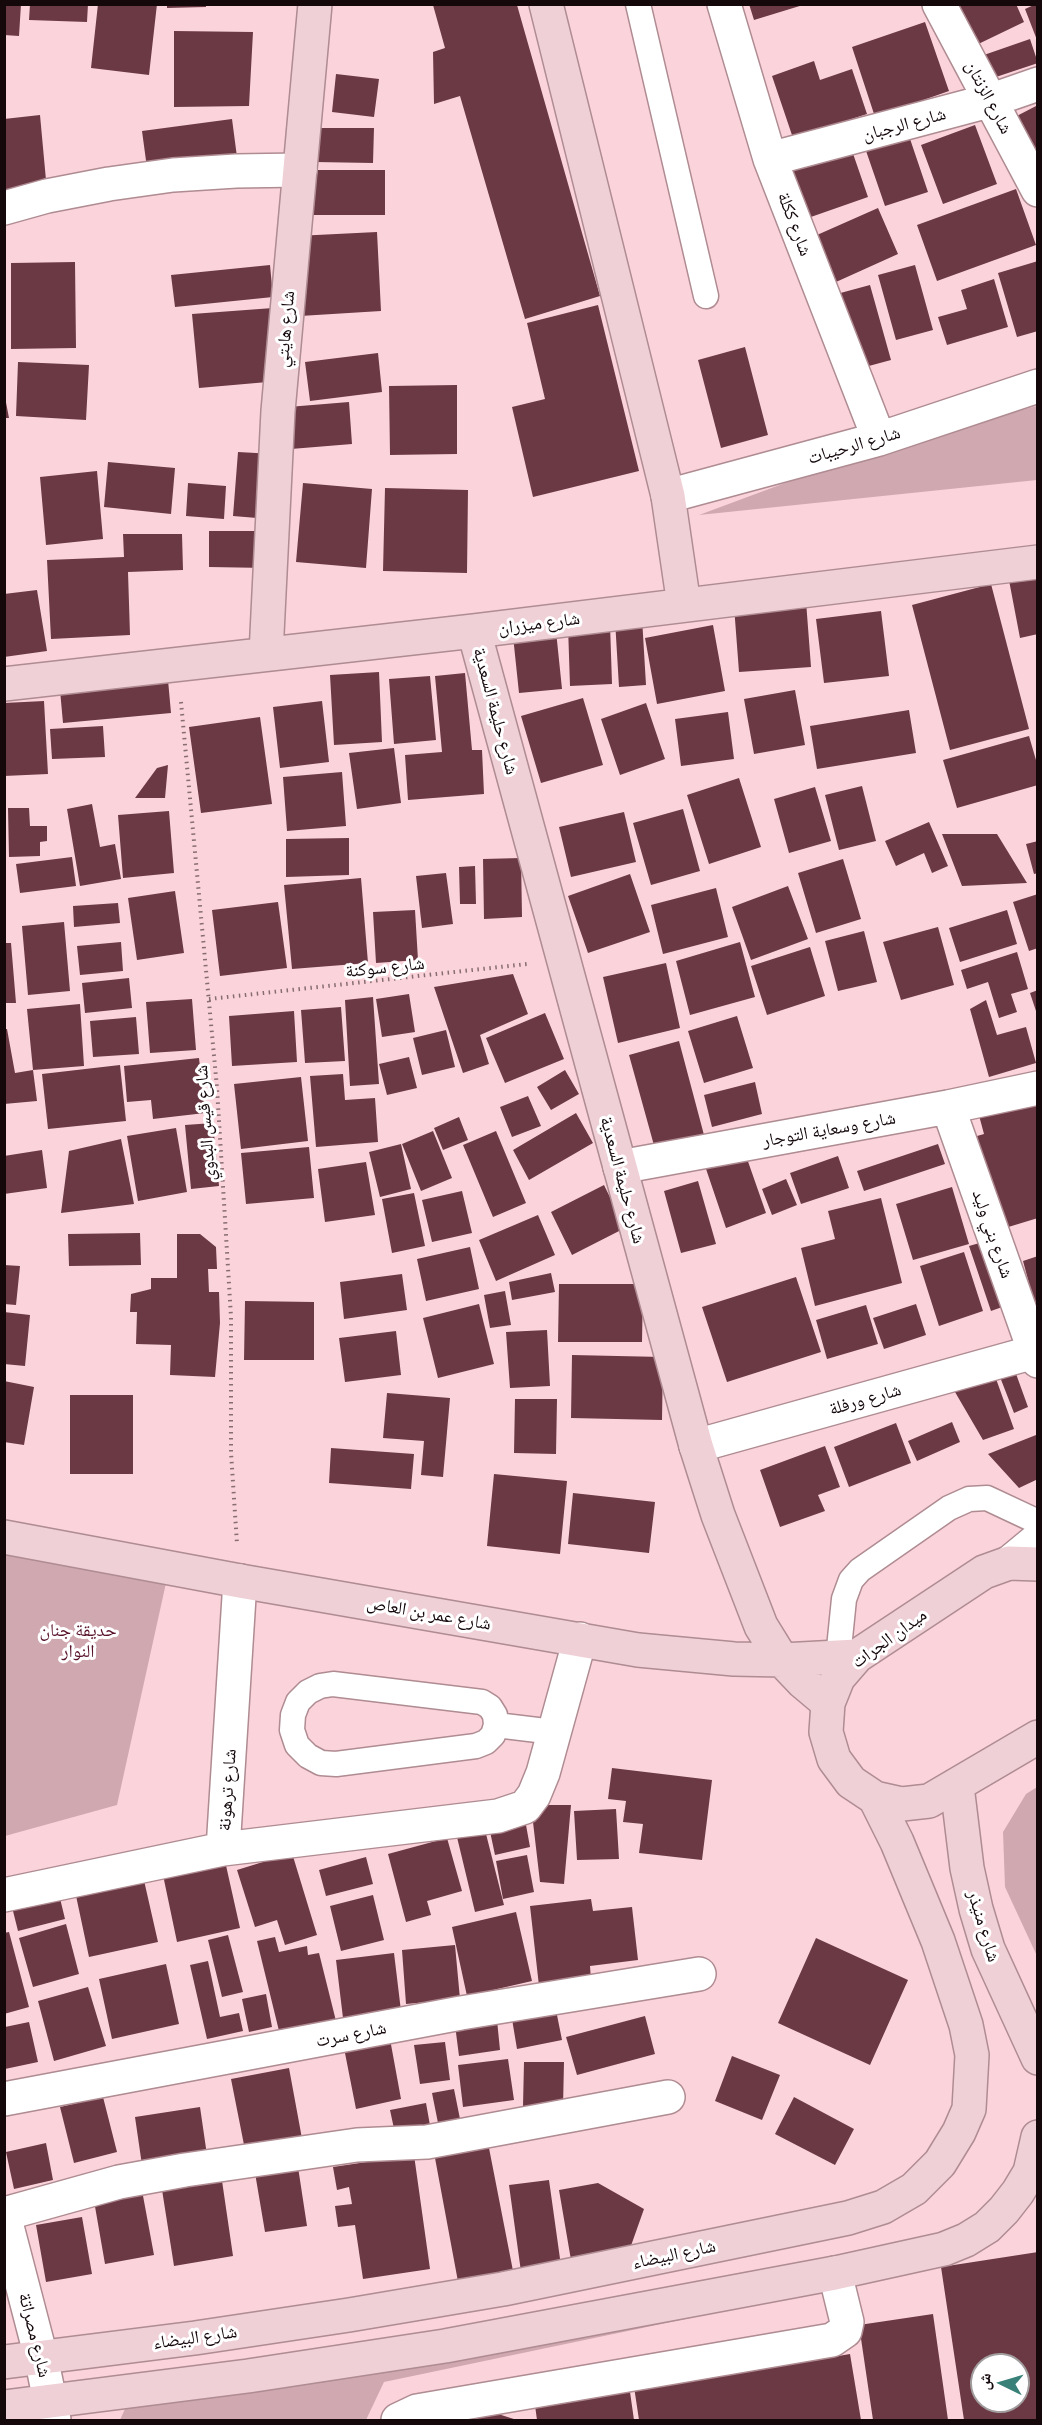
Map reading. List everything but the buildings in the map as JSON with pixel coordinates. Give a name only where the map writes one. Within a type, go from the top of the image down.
[{"type":"street","name":"شارع هايتي","points":[[266,654],[278,411],[315,4]]},
{"type":"street","points":[[546,4],[668,496],[684,605]]},
{"type":"street","name":"شارع ككلة","points":[[724,4],[770,159],[879,439]]},
{"type":"street","name":"شارع الزنتان","points":[[939,4],[1038,190]]},
{"type":"street","name":"شارع الرجبان","points":[[770,159],[992,100],[1038,84]]},
{"type":"street","points":[[4,208],[47,196],[172,175],[300,170]]},
{"type":"street","name":"شارع الرحيبات","points":[[668,496],[879,439],[1038,386]]},
{"type":"street","name":"شارع ميزران","points":[[4,684],[474,631],[1038,562]]},
{"type":"street","name":"شارع حليمة السعدية","points":[[474,631],[696,1446],[746,1590],[762,1626],[782,1659],[803,1682],[828,1703]]},
{"type":"street","name":"شارع وسعاية التوجار","points":[[620,1167],[948,1107],[1038,1088]]},
{"type":"street","name":"شارع بني وليد","points":[[948,1107],[1036,1356]]},
{"type":"street","name":"شارع ورفلة","points":[[696,1446],[1036,1356]]},
{"type":"street","name":"شارع عمر بن العاص","points":[[4,1537],[240,1581],[686,1656],[782,1659],[847,1657]]},
{"type":"street","points":[[1023,1564],[1038,1539]]},
{"type":"street","name":"ميدان الجرات","points":[[1023,1564],[984,1572],[847,1657],[828,1703],[826,1732],[834,1759],[851,1782],[875,1798],[902,1804],[929,1801],[1038,1737]]},
{"type":"street","name":"شارع ترهونة","points":[[4,1895],[223,1849],[240,1581]]},
{"type":"street","points":[[223,1849],[498,1816],[525,1807],[534,1795],[543,1773],[580,1640]]},
{"type":"street","name":"شارع منيذر","points":[[957,1785],[967,1868],[976,1909],[988,1949],[1038,2058]]},
{"type":"street","name":"شارع البيضاء","points":[[4,2362],[195,2338],[503,2289],[848,2218],[883,2207],[914,2189],[940,2163],[959,2132],[969,2109],[972,2055],[966,2025],[938,1941],[905,1860],[875,1798]]},
{"type":"street","name":"شارع سرت","points":[[4,2099],[461,2013],[699,1974]]},
{"type":"street","points":[[4,2215],[119,2182],[185,2170],[357,2145],[428,2142],[668,2097]]},
{"type":"street","points":[[4,2407],[52,2411],[248,2376],[445,2346],[835,2273],[944,2249],[966,2240],[987,2227],[1018,2192],[1030,2172],[1038,2136]]},
{"type":"street","name":"شارع مصراتة","points":[[4,2215],[52,2411]]},
{"type":"street","points":[[398,2421],[417,2411],[832,2340],[845,2331],[847,2322],[835,2273]]},
{"type":"lane","points":[[638,4],[706,296]]},
{"type":"lane","points":[[847,1657],[844,1599],[851,1581],[860,1570],[949,1508],[969,1499],[987,1498],[1038,1522]]},
{"type":"lane","points":[[333,1684],[482,1702],[490,1707],[495,1715],[496,1725],[493,1735],[486,1742],[476,1746],[336,1764],[321,1763],[308,1756],[297,1745],[292,1730],[293,1715],[298,1702],[308,1692],[320,1686],[333,1684]]},
{"type":"lane","points":[[496,1725],[554,1732]]},
{"type":"path","name":"شارع قيس البدوي","points":[[177,665],[217,1088],[231,1317],[231,1452],[240,1581]]},
{"type":"path","name":"شارع سوكنة","points":[[209,999],[563,960]]},
{"type":"green space","points":[[1037,406],[1037,480],[699,515],[879,448]]},
{"type":"green space","name":"حديقة جنان النوار","points":[[5,1550],[166,1583],[117,1805],[5,1836]]},
{"type":"green space","points":[[1037,1787],[1037,1956],[1005,1887],[1003,1832],[1026,1794]]},
{"type":"green space","points":[[776,2300],[384,2382],[366,2420],[120,2420],[133,2391]]}]
